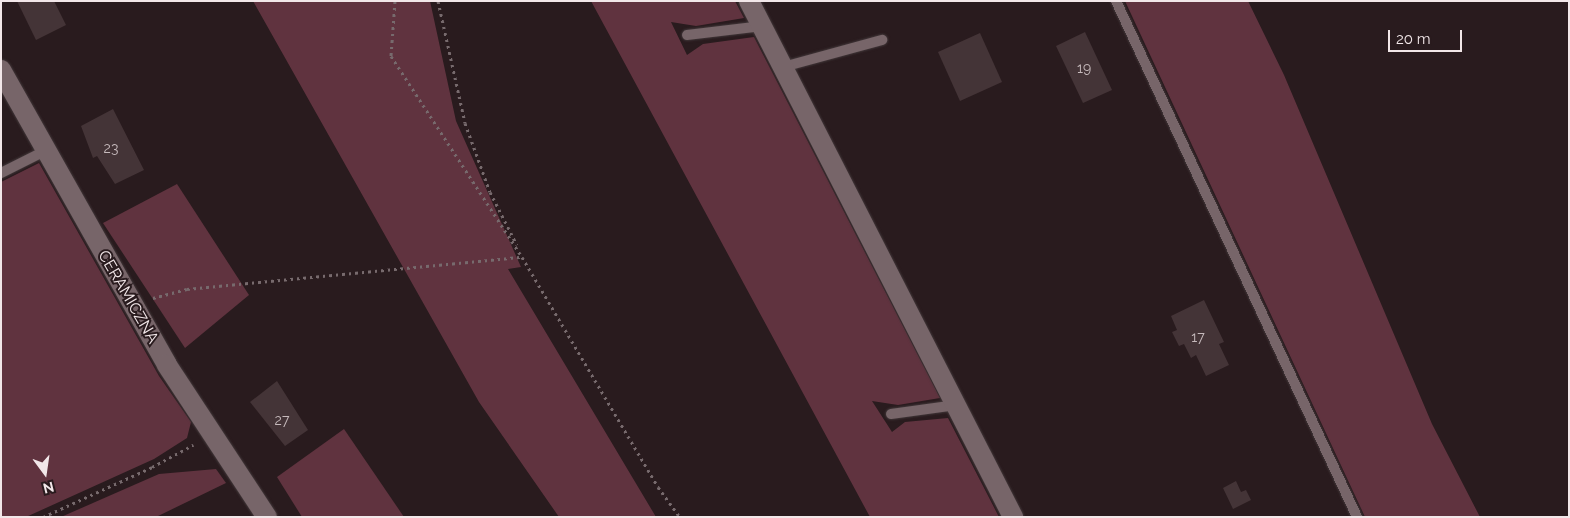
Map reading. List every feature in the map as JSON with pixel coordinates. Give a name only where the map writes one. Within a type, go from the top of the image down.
[{"type":"street","points":[[749,1],[1013,517]]},
{"type":"street","name":"CERAMICZNA","points":[[1,70],[132,304],[212,434],[266,517]]},
{"type":"lane","points":[[1116,1],[1357,517]]},
{"type":"lane","points":[[687,35],[762,26]]},
{"type":"lane","points":[[783,67],[882,40]]},
{"type":"lane","points":[[1,173],[46,151]]},
{"type":"lane","points":[[891,414],[956,405]]},
{"type":"path","points":[[395,1],[391,56],[522,257],[658,487],[680,517]]},
{"type":"path","points":[[438,1],[466,123],[490,192],[522,257]]},
{"type":"path","points":[[132,304],[187,289],[522,257]]},
{"type":"path","points":[[43,517],[152,467],[212,434]]},
{"type":"shaded area","points":[[253,1],[430,1],[456,121],[521,267],[508,269],[656,517],[559,517],[479,402]]},
{"type":"shaded area","points":[[591,1],[735,1],[744,18],[696,26],[671,22],[687,55],[703,44],[754,37],[940,398],[898,405],[872,401],[892,432],[905,422],[948,418],[999,517],[870,517]]},
{"type":"shaded area","points":[[1125,1],[1248,1],[1284,75],[1432,424],[1480,517],[1365,517]]},
{"type":"shaded area","points":[[39,163],[159,376],[191,422],[187,438],[154,459],[26,517],[1,517],[1,182]]},
{"type":"shaded area","points":[[177,184],[249,295],[185,348],[103,223]]},
{"type":"shaded area","points":[[344,429],[404,517],[302,517],[277,477]]},
{"type":"shaded area","points":[[216,469],[226,483],[156,517],[61,517],[159,474]]},
{"type":"building","points":[[17,1],[54,1],[66,25],[36,40]]},
{"type":"building","points":[[1085,32],[1112,90],[1083,103],[1056,46]]},
{"type":"building","points":[[980,33],[1002,82],[960,101],[938,52]]},
{"type":"building","points":[[113,109],[144,170],[115,184],[97,156],[93,158],[81,126]]},
{"type":"building","points":[[1204,300],[1224,342],[1219,344],[1229,365],[1206,376],[1196,355],[1191,358],[1184,344],[1179,346],[1172,332],[1177,330],[1171,316]]},
{"type":"building","points":[[277,381],[308,430],[285,446],[250,402]]},
{"type":"building","points":[[1236,481],[1241,492],[1246,490],[1251,500],[1233,509],[1223,488]]}]
